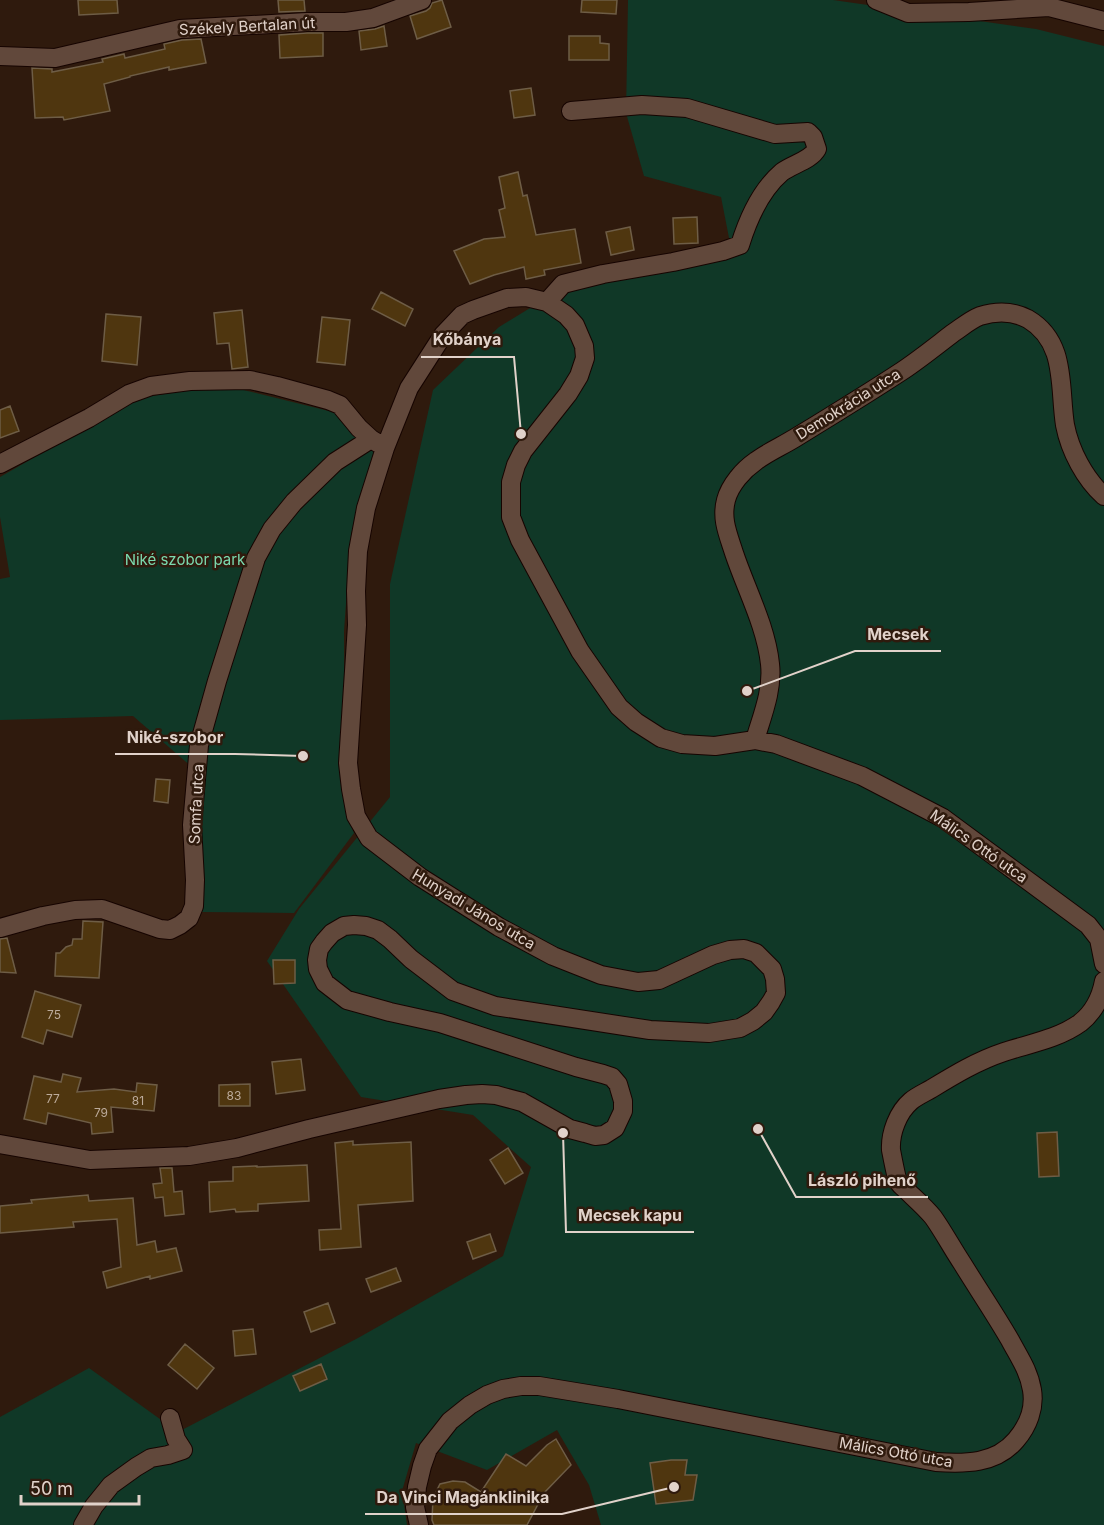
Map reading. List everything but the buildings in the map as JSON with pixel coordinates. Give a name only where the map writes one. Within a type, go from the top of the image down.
[{"type":"street","name":"Székely Bertalan út","points":[[0,56],[55,58],[180,28],[346,22],[373,18],[422,0]]},
{"type":"street","points":[[876,0],[908,13],[1049,7],[1104,21]]},
{"type":"street","points":[[547,302],[563,284],[723,251],[740,245],[745,228],[765,192],[781,173],[814,155],[817,149],[813,137],[808,132],[775,134],[687,108],[642,105],[572,111]]},
{"type":"street","name":"Hunyadi János utca","points":[[0,1144],[90,1160],[189,1156],[237,1148],[439,1099],[482,1094],[502,1096],[522,1102],[570,1129],[595,1136],[604,1135],[615,1128],[624,1111],[618,1084],[612,1077],[440,1023],[347,1000],[321,977],[317,960],[319,949],[324,942],[332,933],[344,926],[360,925],[378,930],[453,991],[505,1008],[650,1030],[709,1033],[740,1028],[764,1012],[771,1002],[776,993],[772,969],[756,953],[744,949],[713,955],[659,980],[638,982],[601,975],[553,956],[499,927],[420,877],[369,838],[356,816],[348,763],[357,625],[358,551],[378,444],[409,388],[443,335],[462,315],[507,298],[526,297],[547,302],[566,315],[575,325],[584,346],[585,358],[579,376],[523,451],[511,482],[512,517],[520,540],[580,651],[619,707],[636,722],[661,738],[681,744],[716,746],[755,740]]},
{"type":"street","name":"Demokrácia utca","points":[[755,740],[769,689],[770,665],[762,629],[724,518],[726,499],[733,484],[755,461],[903,370],[967,323],[979,317],[997,313],[1014,313],[1029,320],[1042,330],[1057,357],[1062,376],[1066,427],[1075,455],[1097,490],[1104,496]]},
{"type":"street","points":[[0,464],[89,418],[129,394],[151,386],[190,381],[250,380],[328,400],[340,405],[359,428],[378,444]]},
{"type":"street","name":"Somfa utca","points":[[0,928],[75,910],[102,909],[160,929],[170,930],[189,918],[194,906],[192,825],[199,745],[256,558],[272,529],[294,502],[335,462],[378,444]]},
{"type":"street","name":"Málics Ottó utca","points":[[755,740],[785,747],[862,776],[943,818],[1089,925],[1099,939],[1104,964]]},
{"type":"street","name":"Málics Ottó utca","points":[[419,1525],[415,1507],[417,1487],[428,1449],[450,1421],[470,1405],[503,1389],[521,1386],[539,1386],[641,1403],[936,1462],[972,1463],[999,1454],[1012,1444],[1027,1423],[1033,1401],[1023,1362],[932,1217],[898,1181],[891,1150],[892,1135],[898,1119],[911,1102],[945,1080],[1000,1053],[1061,1034],[1080,1023],[1092,1011],[1100,997],[1104,981]]},
{"type":"street","points":[[83,1525],[94,1506],[111,1485],[151,1458],[183,1450],[170,1418]]},
{"type":"green space","points":[[628,0],[833,0],[1036,29],[1104,46],[1104,1525],[601,1525],[589,1485],[557,1430],[487,1470],[416,1443],[402,1491],[407,1525],[0,1525],[0,1417],[89,1368],[178,1432],[358,1338],[503,1256],[531,1167],[473,1115],[361,1097],[267,961],[299,909],[390,797],[390,584],[433,390],[499,327],[571,283],[731,248],[721,197],[644,176],[626,113]]},
{"type":"green space","name":"Niké szobor park","points":[[223,385],[341,414],[377,449],[351,534],[344,631],[345,811],[354,833],[294,913],[201,912],[193,768],[133,716],[0,720],[0,579],[10,577],[0,517],[0,477],[138,398]]},
{"type":"place","name":"Kőbánya","points":[[521,434]]},
{"type":"place","name":"Mecsek","points":[[747,691]]},
{"type":"place","name":"Niké-szobor","points":[[303,756]]},
{"type":"place","name":"László pihenő","points":[[758,1129]]},
{"type":"place","name":"Mecsek kapu","points":[[563,1133]]},
{"type":"place","name":"Da Vinci Magánklinika","points":[[674,1487]]}]
